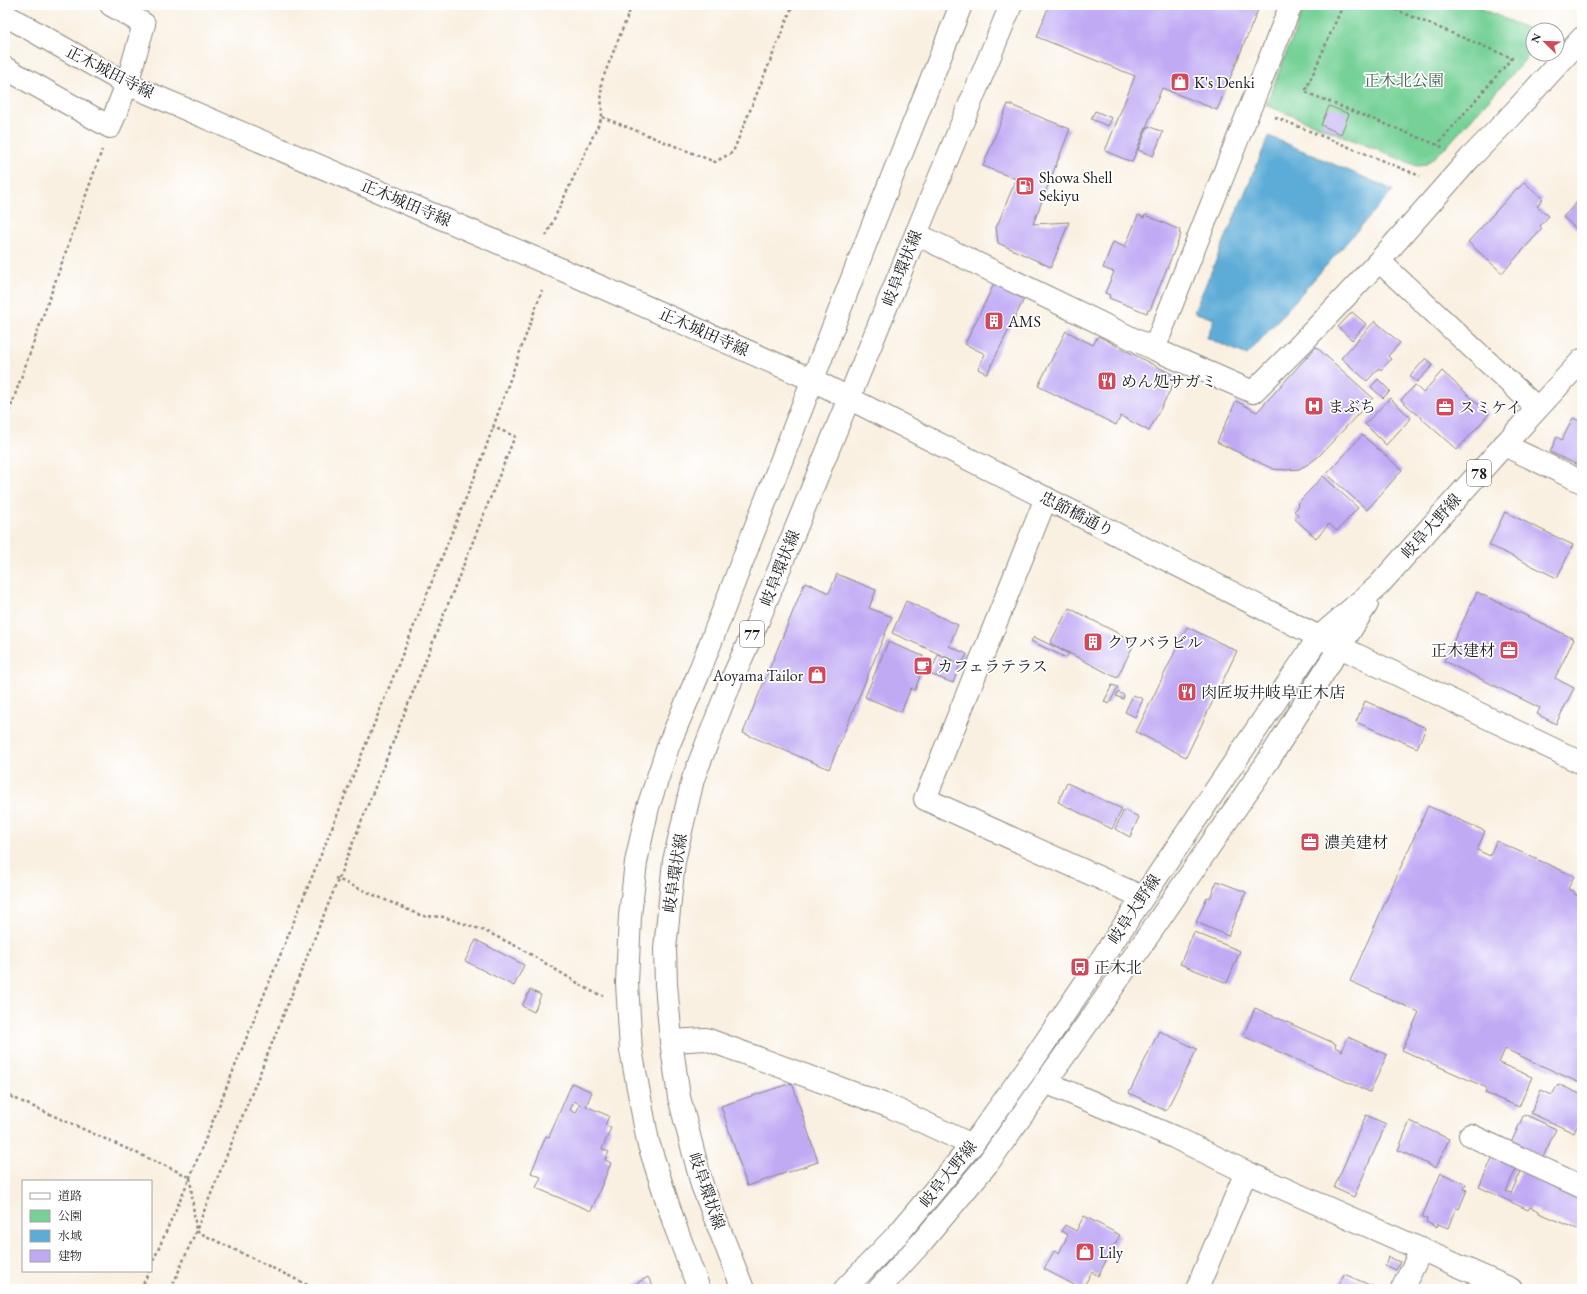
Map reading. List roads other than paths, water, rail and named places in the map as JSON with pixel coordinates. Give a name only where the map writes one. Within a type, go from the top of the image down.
[{"type":"street","points":[[5,68],[110,127],[128,84],[144,24],[111,5]]},
{"type":"street","name":"77","points":[[699,1289],[675,1226],[648,1142],[631,1050],[627,983],[630,916],[636,862],[648,807],[669,744],[701,668],[872,228],[962,5]]},
{"type":"street","name":"岐阜環状線","points":[[743,1289],[702,1185],[678,1097],[671,1041],[666,984],[665,949],[674,861],[693,779],[729,686],[761,614],[848,398],[1011,5]]},
{"type":"street","points":[[1154,349],[1291,5]]},
{"type":"street","name":"正木城田寺線","points":[[5,15],[128,84],[543,261],[813,380]]},
{"type":"street","points":[[916,234],[1154,349],[1253,392],[1302,343],[1470,158],[1582,38]]},
{"type":"street","points":[[1378,261],[1537,408]]},
{"type":"street","name":"岐阜大野線","points":[[845,1289],[898,1234],[972,1146],[1031,1063],[1319,637],[1378,586],[1537,408],[1582,360]]},
{"type":"street","name":"忠節橋通り","points":[[813,380],[1319,637],[1582,763]]},
{"type":"street","points":[[1504,445],[1582,482]]},
{"type":"street","points":[[1046,498],[925,799],[1142,897]]},
{"type":"street","name":"岐阜大野線","points":[[879,1289],[922,1243],[988,1163],[1112,988],[1264,768],[1378,586]]},
{"type":"street","points":[[671,1041],[706,1039],[890,1107],[972,1146]]},
{"type":"street","points":[[1045,1082],[1174,1136],[1246,1172],[1511,1289]]},
{"type":"street","points":[[1470,1136],[1582,1188]]},
{"type":"street","points":[[1197,1289],[1246,1172]]},
{"type":"street","points":[[1402,1289],[1422,1249]]},
{"type":"water","points":[[1269,136],[1393,190],[1247,355],[1207,338],[1214,319],[1194,312]]},
{"type":"place","name":"K's Denki","points":[[1180,82]]},
{"type":"place","name":"Showa Shell Sekiyu","points":[[1025,186]]},
{"type":"place","name":"AMS","points":[[994,321]]},
{"type":"place","name":"めん処サガミ","points":[[1107,381]]},
{"type":"place","name":"まぶち","points":[[1314,406]]},
{"type":"place","name":"スミケイ","points":[[1445,407]]},
{"type":"place","name":"クワバラビル","points":[[1093,642]]},
{"type":"place","name":"正木建材","points":[[1509,650]]},
{"type":"place","name":"カフェラテラス","points":[[923,666]]},
{"type":"place","name":"Aoyama Tailor","points":[[817,675]]},
{"type":"place","name":"肉匠坂井岐阜正木店","points":[[1187,692]]},
{"type":"place","name":"濃美建材","points":[[1310,842]]},
{"type":"place","name":"正木北","points":[[1080,967]]},
{"type":"place","name":"Lily","points":[[1085,1252]]},
{"type":"park label","name":"正木北公園","points":[[1404,80]]}]
